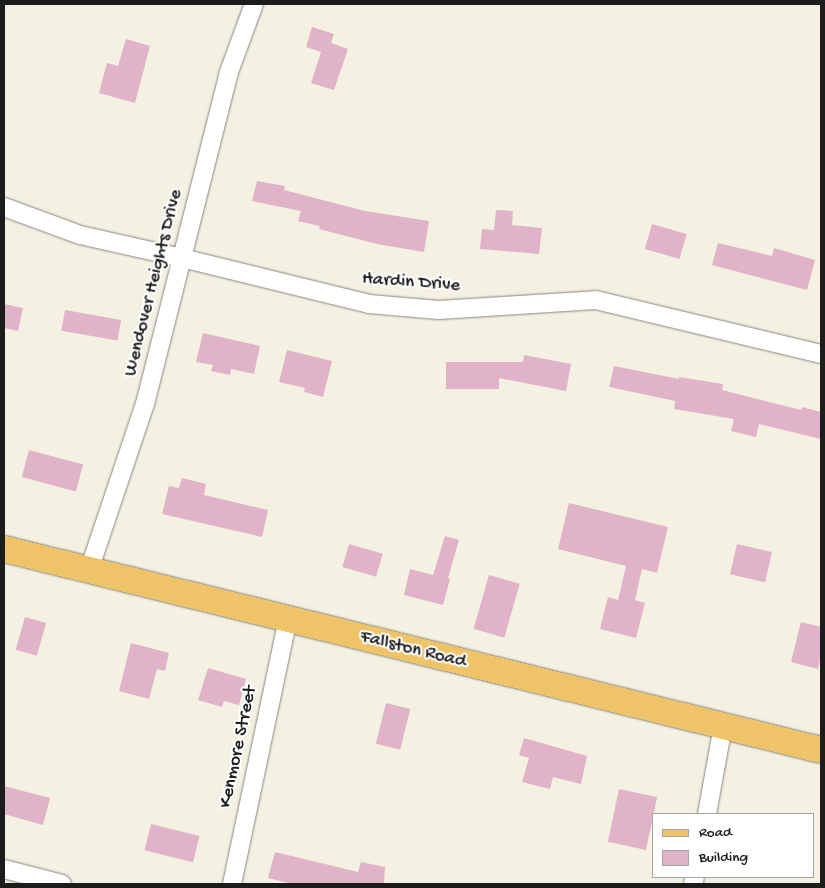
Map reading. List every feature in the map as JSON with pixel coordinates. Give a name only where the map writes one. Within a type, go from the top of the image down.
[{"type":"main road","name":"Fallston Road","points":[[4,549],[821,750]]},
{"type":"street","name":"Wendover Heights Drive","points":[[89,570],[145,404],[229,72],[254,4]]},
{"type":"street","name":"Hardin Drive","points":[[4,207],[80,235],[369,304],[439,310],[596,300],[821,354]]},
{"type":"street","name":"Kenmore Street","points":[[232,884],[288,619]]},
{"type":"street","points":[[706,813],[723,726]]},
{"type":"street","points":[[4,869],[62,884]]},
{"type":"building","points":[[312,27],[334,34],[331,43],[348,49],[334,90],[311,83],[321,52],[306,47]]},
{"type":"building","points":[[126,39],[150,46],[135,103],[99,93],[107,63],[118,66]]},
{"type":"building","points":[[257,181],[285,186],[284,190],[365,211],[429,221],[424,252],[377,244],[319,229],[320,226],[298,221],[301,211],[252,201]]},
{"type":"building","points":[[496,210],[513,211],[512,225],[542,228],[539,254],[480,249],[482,229],[494,230]]},
{"type":"building","points":[[652,224],[687,234],[679,259],[645,249]]},
{"type":"building","points":[[718,243],[772,256],[774,248],[815,260],[807,290],[712,265]]},
{"type":"building","points":[[4,304],[23,308],[18,331],[4,328]]},
{"type":"building","points":[[65,310],[121,320],[117,341],[61,331]]},
{"type":"building","points":[[203,333],[260,346],[254,374],[231,369],[230,375],[211,371],[213,365],[196,362]]},
{"type":"building","points":[[287,350],[332,361],[323,397],[304,392],[305,388],[279,382]]},
{"type":"building","points":[[524,355],[571,364],[566,391],[499,378],[499,389],[446,389],[446,362],[523,362]]},
{"type":"building","points":[[614,366],[679,379],[679,377],[723,384],[722,390],[801,410],[802,407],[821,412],[821,439],[759,424],[756,437],[731,431],[734,419],[674,409],[675,401],[609,387]]},
{"type":"building","points":[[29,450],[83,464],[76,492],[22,477]]},
{"type":"building","points":[[182,478],[206,484],[204,495],[268,510],[262,537],[162,514],[169,486],[179,488]]},
{"type":"building","points":[[569,503],[668,527],[657,573],[642,569],[635,600],[645,603],[636,638],[600,629],[608,597],[618,600],[626,566],[558,549]]},
{"type":"building","points":[[445,536],[459,540],[448,578],[450,579],[443,605],[404,595],[410,569],[433,575]]},
{"type":"building","points":[[349,544],[383,554],[376,577],[342,567]]},
{"type":"building","points":[[737,544],[772,552],[765,582],[730,574]]},
{"type":"building","points":[[489,575],[520,584],[504,638],[474,629]]},
{"type":"building","points":[[25,617],[46,623],[37,656],[16,650]]},
{"type":"building","points":[[801,622],[821,627],[821,654],[818,669],[791,662]]},
{"type":"building","points":[[131,643],[169,653],[165,671],[157,669],[149,699],[119,691]]},
{"type":"building","points":[[208,668],[246,679],[239,705],[224,701],[222,707],[198,700]]},
{"type":"building","points":[[386,703],[410,709],[400,750],[376,744]]},
{"type":"building","points":[[524,738],[587,756],[581,784],[553,777],[550,789],[522,782],[529,758],[519,755]]},
{"type":"building","points":[[4,786],[50,798],[43,825],[4,814]]},
{"type":"building","points":[[619,789],[657,797],[654,813],[652,813],[646,850],[608,842]]},
{"type":"building","points":[[151,824],[200,836],[193,862],[144,850]]},
{"type":"building","points":[[275,852],[358,872],[361,862],[385,867],[384,884],[293,884],[268,878]]}]
